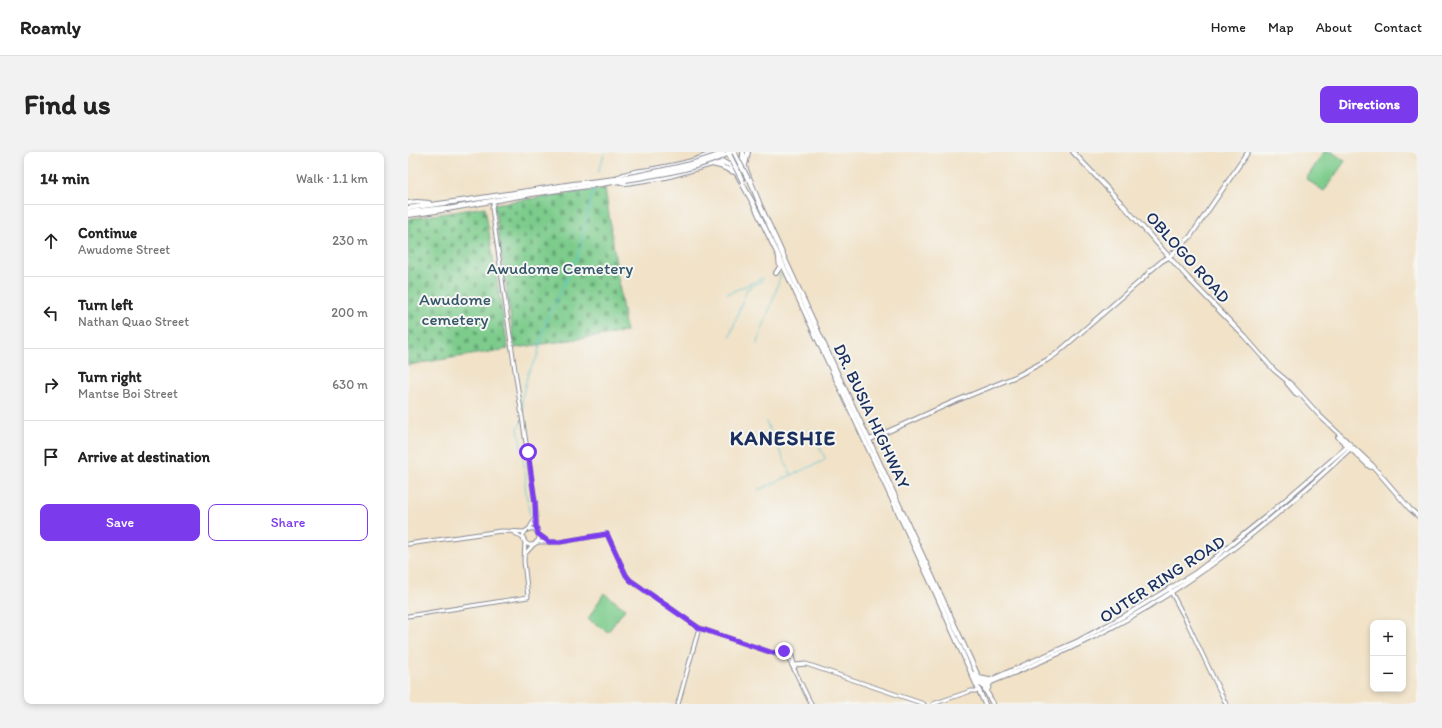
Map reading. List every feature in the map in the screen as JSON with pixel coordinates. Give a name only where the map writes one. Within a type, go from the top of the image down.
[{"type":"main road","points":[[618,180],[624,175],[630,173],[680,164],[722,153],[732,152],[748,179],[758,201]]},
{"type":"main road","points":[[743,152],[745,167],[758,201]]},
{"type":"main road","points":[[745,167],[748,152]]},
{"type":"main road","name":"OBLOGO ROAD","points":[[1073,152],[1284,379],[1292,385],[1308,404],[1350,447],[1372,465],[1418,516]]},
{"type":"main road","points":[[869,440],[951,403],[1017,376],[1056,354],[1146,277],[1149,272],[1169,257],[1197,228],[1248,152]]},
{"type":"main road","points":[[722,153],[719,157],[724,163]]},
{"type":"main road","points":[[408,208],[676,171],[700,165],[722,153]]},
{"type":"main road","points":[[722,153],[743,182],[753,203]]},
{"type":"main road","points":[[618,180],[626,183],[666,177],[712,164],[737,164],[743,158]]},
{"type":"main road","points":[[712,164],[727,168],[736,174]]},
{"type":"main road","name":"DR. BUSIA HIGHWAY","points":[[730,165],[753,203],[777,253],[933,587],[963,655],[993,703]]},
{"type":"main road","points":[[408,212],[487,202],[602,182]]},
{"type":"main road","name":"DR. BUSIA HIGHWAY","points":[[758,201],[788,264],[788,272],[801,294],[979,678],[981,685],[978,691],[985,704]]},
{"type":"main road","points":[[408,203],[417,202],[435,204]]},
{"type":"main road","points":[[408,215],[444,210],[454,207]]},
{"type":"main road","points":[[776,274],[780,268],[777,253]]},
{"type":"main road","name":"OUTER RING ROAD","points":[[981,685],[1078,641],[1200,574],[1292,501],[1350,447]]},
{"type":"main road","points":[[979,678],[989,682],[987,689],[988,695]]},
{"type":"main road","points":[[978,691],[984,693],[993,703]]},
{"type":"street","points":[[494,200],[492,208],[535,502],[535,519],[538,538],[525,554]]},
{"type":"street","points":[[487,202],[492,208]]},
{"type":"street","points":[[408,616],[528,598],[524,561],[524,540],[526,530],[535,519]]},
{"type":"street","points":[[408,544],[501,531],[533,529],[549,542]]},
{"type":"street","points":[[512,531],[529,544],[560,542],[607,534],[626,575],[630,580],[699,628],[786,658],[792,655]]},
{"type":"street","points":[[1170,590],[1226,704]]},
{"type":"street","points":[[678,704],[699,628]]},
{"type":"street","points":[[773,653],[787,649],[790,650],[796,673]]},
{"type":"street","points":[[784,651],[784,655],[796,673],[811,704]]},
{"type":"street","points":[[795,665],[806,664],[924,704]]},
{"type":"street","points":[[933,704],[971,691],[981,685]]},
{"type":"street","points":[[971,691],[978,691]]},
{"type":"green space","points":[[1324,152],[1332,152],[1345,161],[1324,191],[1306,179]]},
{"type":"green space","name":"Awudome Cemetery","points":[[605,188],[626,332],[515,348],[494,204]]},
{"type":"green space","name":"Awudome cemetery","points":[[485,207],[508,349],[408,365],[408,219]]},
{"type":"green space","points":[[604,593],[625,609],[608,632],[588,619]]},
{"type":"waterway","points":[[598,172],[605,152]]},
{"type":"waterway","points":[[523,418],[522,398],[528,373],[537,357],[546,321],[579,253],[593,189]]},
{"type":"waterway","points":[[757,344],[781,273]]},
{"type":"waterway","points":[[727,294],[763,278]]},
{"type":"waterway","points":[[730,336],[747,289],[762,281]]},
{"type":"waterway","points":[[522,421],[518,428],[526,477],[525,486],[531,522]]},
{"type":"waterway","points":[[766,422],[791,474]]},
{"type":"waterway","points":[[758,490],[823,461],[825,458],[811,429]]},
{"type":"district","name":"KANESHIE","points":[[783,437]]},
{"type":"route","points":[[528,452],[528,462],[535,502],[535,519],[538,534],[549,542],[560,542],[607,534],[628,578],[699,628],[773,653],[784,651]]}]
